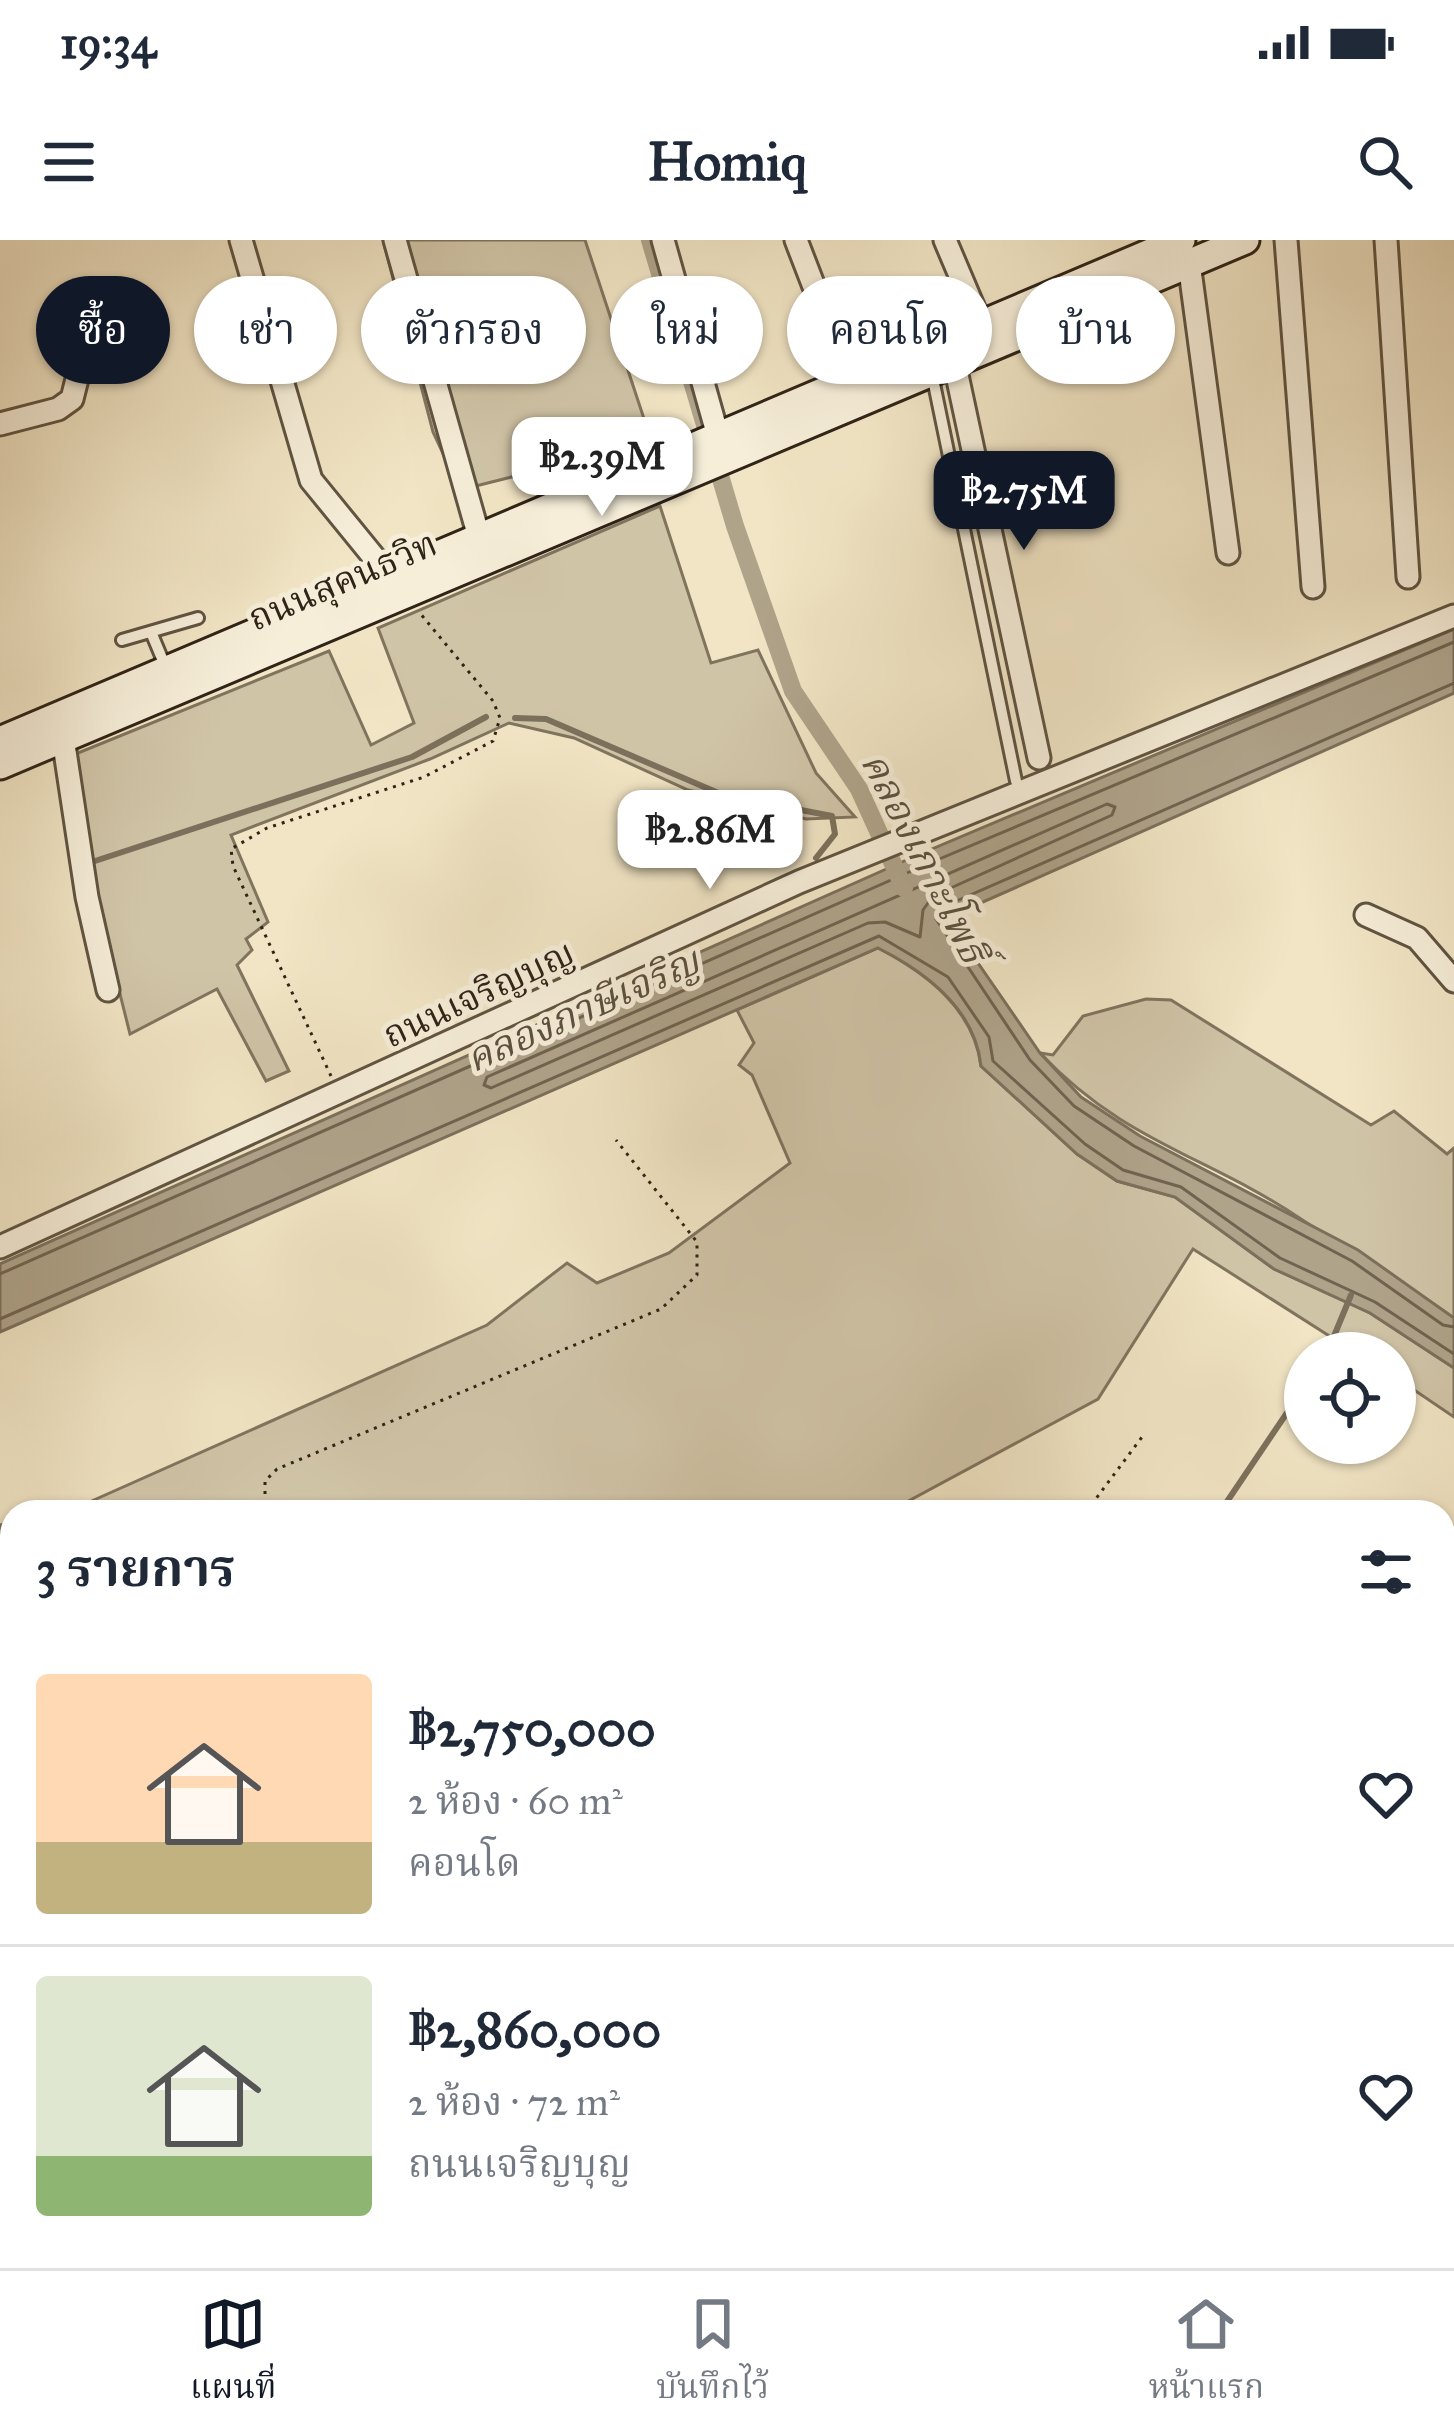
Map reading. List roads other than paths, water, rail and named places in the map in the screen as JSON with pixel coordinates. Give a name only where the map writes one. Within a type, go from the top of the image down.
[{"type":"main road","name":"ถนนสุคนธวิท","points":[[992,321],[1185,252],[1244,240]]},
{"type":"main road","name":"ถนนสุคนธวิท","points":[[992,335],[1185,252]]},
{"type":"main road","name":"ถนนสุคนธวิท","points":[[0,765],[396,584],[479,537],[841,384]]},
{"type":"main road","name":"ถนนสุคนธวิท","points":[[0,741],[167,670],[396,584],[877,384]]},
{"type":"street","points":[[241,240],[311,480],[396,584]]},
{"type":"street","points":[[395,240],[479,537]]},
{"type":"street","points":[[663,240],[718,436]]},
{"type":"street","points":[[796,240],[810,276]]},
{"type":"street","points":[[944,240],[960,276]]},
{"type":"street","points":[[1286,240],[1313,586]]},
{"type":"street","points":[[1386,240],[1408,577]]},
{"type":"street","points":[[1185,252],[1228,553]]},
{"type":"street","points":[[0,424],[58,409],[72,399],[76,384]]},
{"type":"street","points":[[943,384],[1039,758]]},
{"type":"street","name":"ถนนเจริญบุญ","points":[[0,1247],[799,882],[1454,616]]},
{"type":"street","points":[[63,738],[87,897],[108,990]]},
{"type":"street","points":[[1366,915],[1417,938],[1454,981]]},
{"type":"lane","points":[[942,384],[1016,781]]},
{"type":"lane","points":[[122,640],[198,618]]},
{"type":"lane","points":[[151,632],[167,670]]},
{"type":"water","name":"คลองภาษีเจริญ","points":[[1454,629],[1454,693],[947,918],[1040,1053],[1081,1097],[1140,1136],[1358,1250],[1454,1318],[1454,1368],[1416,1343],[1416,1332],[1399,1332],[1370,1313],[1274,1269],[1175,1197],[1117,1181],[1077,1154],[981,1066],[969,1027],[945,995],[878,948],[0,1332],[0,1264],[920,854]]},
{"type":"waterway","name":"คลองเกาะโพธิ์","points":[[650,240],[735,526],[793,691],[859,789],[904,888]]},
{"type":"waterway","points":[[95,861],[412,757],[486,717]]},
{"type":"waterway","points":[[515,718],[546,719],[723,795],[832,816],[835,834],[816,858]]},
{"type":"waterway","points":[[1336,1332],[1351,1295]]},
{"type":"waterway","points":[[1228,1500],[1284,1417]]}]
